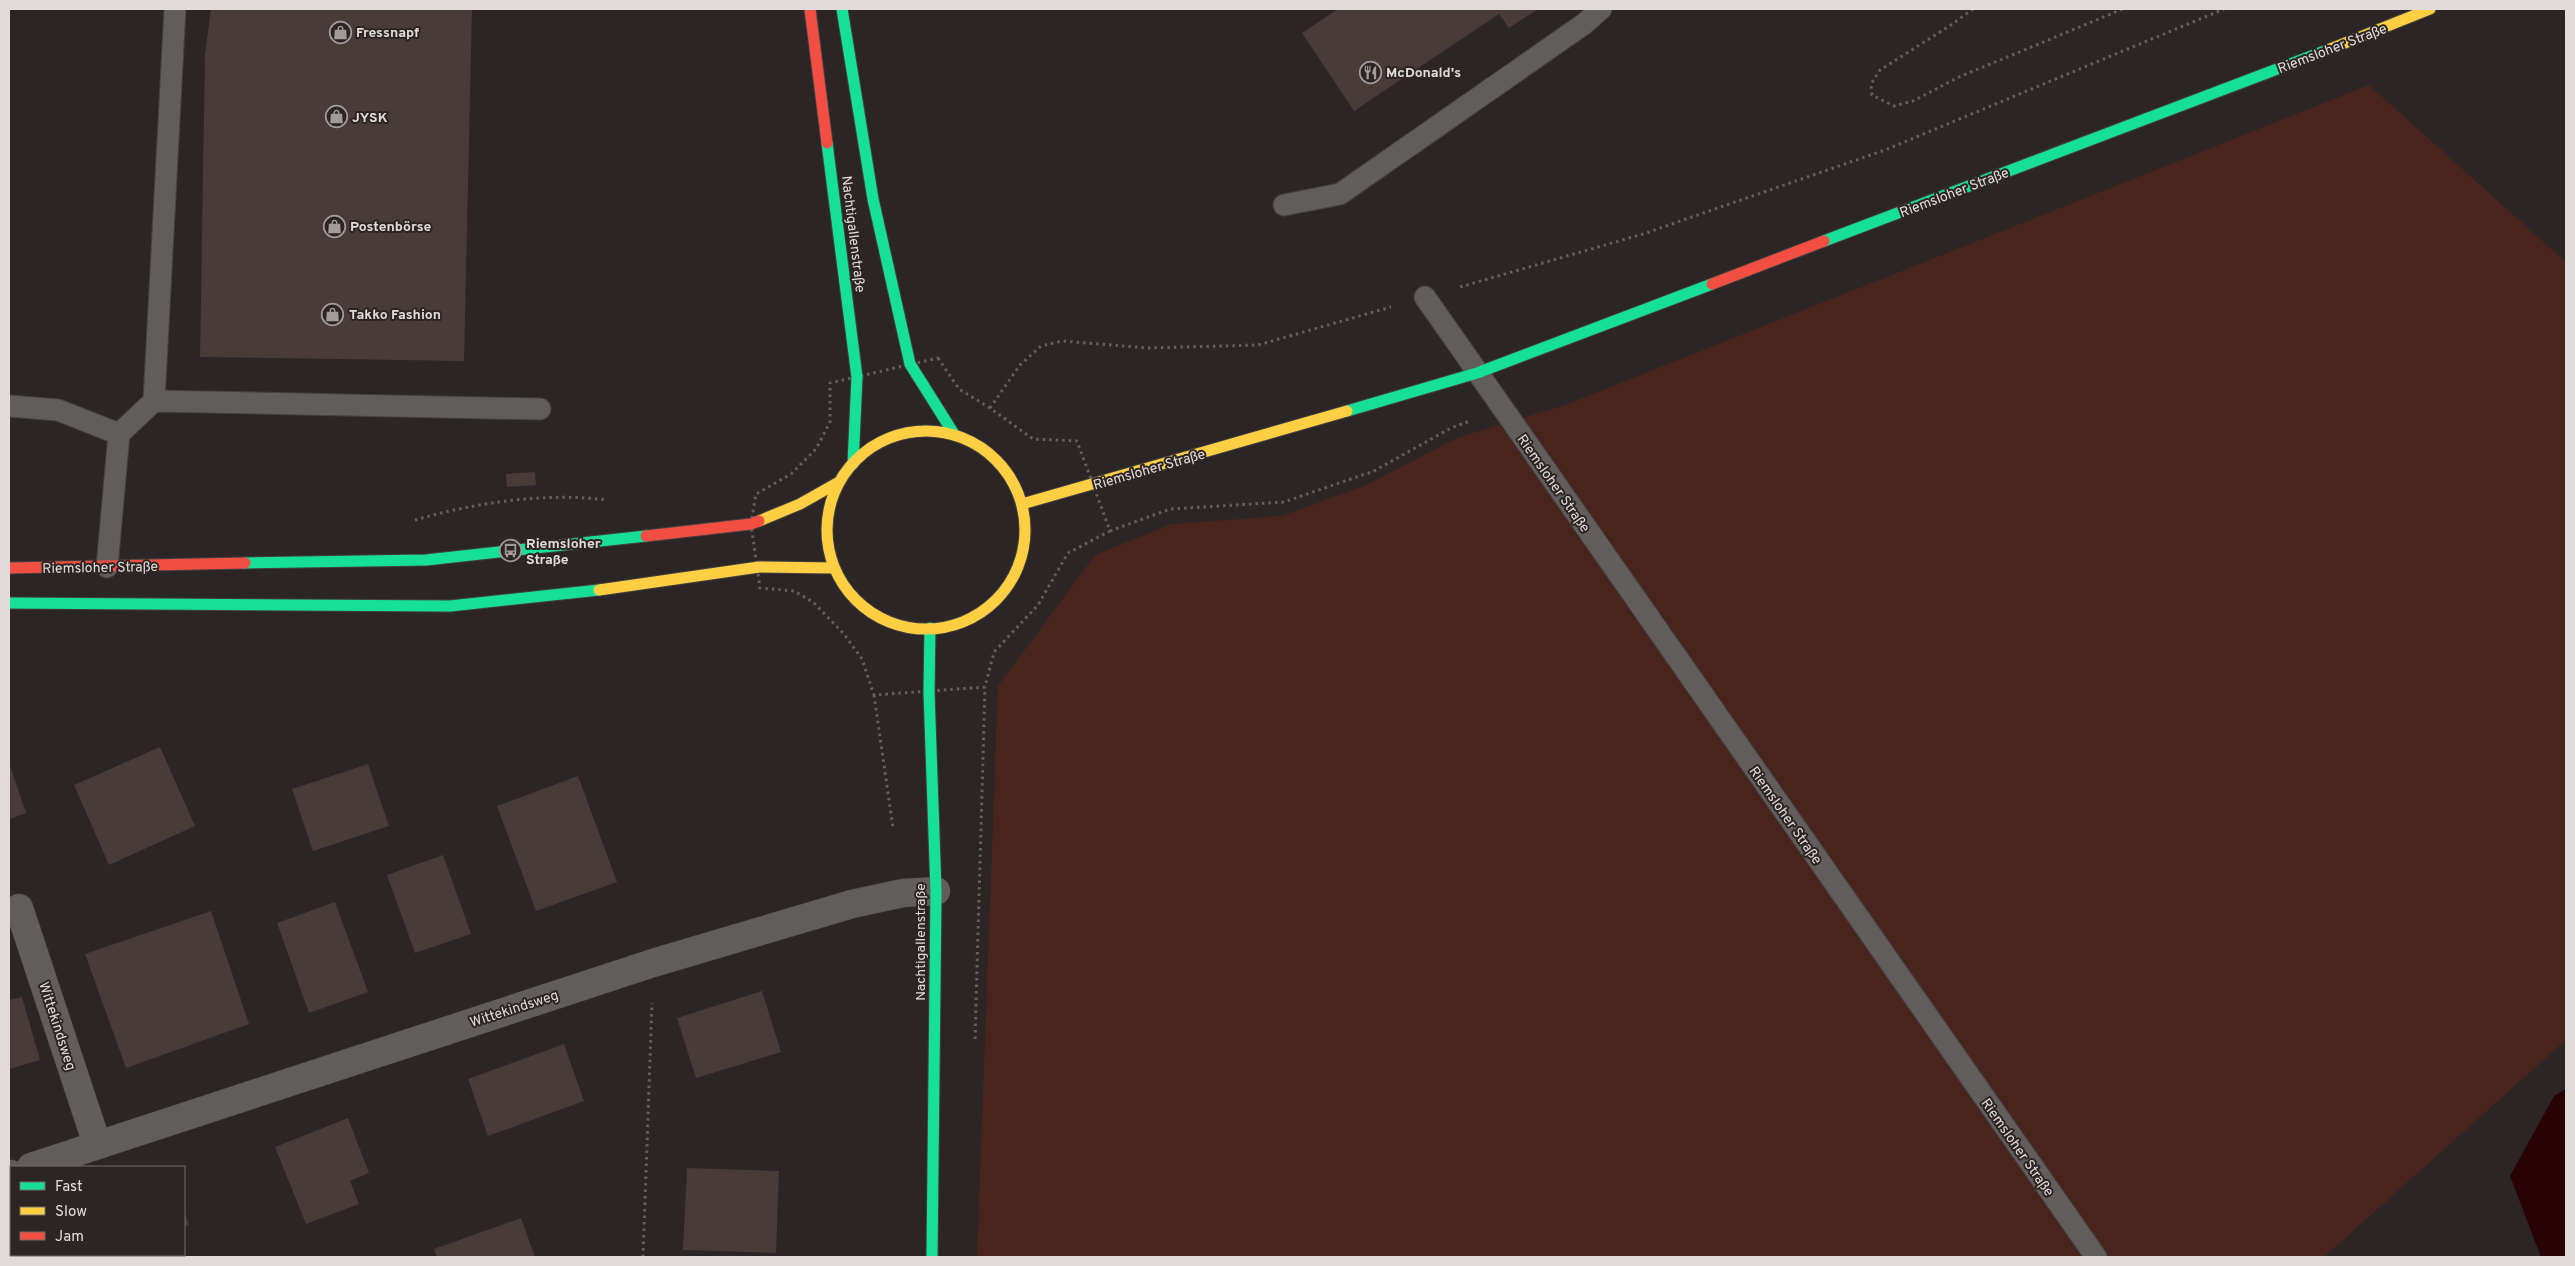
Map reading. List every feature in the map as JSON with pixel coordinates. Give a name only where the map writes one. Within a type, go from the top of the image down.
[{"type":"main road","name":"Nachtigallenstraße","points":[[810,9],[857,377],[852,464]]},
{"type":"main road","name":"Nachtigallenstraße","points":[[842,9],[873,200],[910,364],[954,434]]},
{"type":"main road","name":"Riemsloher Straße","points":[[1022,504],[1095,485],[1477,373],[2360,38],[2430,9]]},
{"type":"main road","points":[[932,430],[954,434],[974,442],[992,455],[1007,472],[1018,491],[1022,504],[1025,535],[1021,557],[1013,577],[1000,596],[984,611],[964,621],[942,627],[930,628],[899,625],[878,616],[860,604],[845,587],[834,568],[828,546],[827,524],[831,502],[839,482],[852,464],[869,449],[888,438],[910,432],[932,430]]},
{"type":"main road","name":"Riemsloher Straße","points":[[9,568],[426,560],[751,524],[800,504],[839,482]]},
{"type":"main road","points":[[9,603],[450,606],[569,594],[759,567],[834,568]]},
{"type":"main road","name":"Nachtigallenstraße","points":[[930,628],[929,692],[936,891],[932,1257]]},
{"type":"street","name":"Wittekindsweg","points":[[34,1166],[653,962],[852,904],[904,893],[936,891]]},
{"type":"street","name":"Wittekindsweg","points":[[19,908],[97,1144]]},
{"type":"lane","points":[[107,567],[119,434],[154,401],[175,9]]},
{"type":"lane","points":[[1284,205],[1340,194],[1587,16],[1601,9]]},
{"type":"lane","name":"Riemsloher Straße","points":[[1425,297],[2096,1257]]},
{"type":"lane","points":[[154,401],[540,409]]},
{"type":"lane","points":[[9,406],[58,410],[119,434]]},
{"type":"path","points":[[1973,9],[1880,70],[1871,84],[1872,95],[1894,106],[1912,101],[1959,77],[2123,9]]},
{"type":"path","points":[[990,408],[1020,365],[1041,346],[1062,341],[1148,348],[1258,345],[1643,234],[1885,150],[2224,9]]},
{"type":"path","points":[[895,837],[874,695],[862,659],[844,634],[813,602],[794,591],[760,588],[759,567],[751,524],[756,494],[791,474],[816,449],[830,422],[830,382],[938,358],[959,389],[990,408],[1033,439],[1078,441],[1110,531]]},
{"type":"path","points":[[975,1049],[985,687],[994,652],[1038,605],[1068,553],[1110,531],[1170,509],[1284,502],[1374,471],[1451,428],[1502,409]]},
{"type":"path","points":[[874,695],[985,687]]},
{"type":"path","points":[[643,1257],[653,962]]},
{"type":"shaded area","points":[[2369,85],[2566,262],[2566,1040],[2324,1257],[977,1257],[998,686],[1095,555],[1172,524],[1282,516],[1366,485],[1457,438],[1568,404]]},
{"type":"shaded area","points":[[2566,1089],[2566,1257],[2541,1257],[2510,1176],[2554,1096]]},
{"type":"building","points":[[211,9],[472,9],[464,361],[200,357],[205,54]]},
{"type":"building","name":"McDonald's","points":[[1338,9],[1538,9],[1509,28],[1499,14],[1354,111],[1302,33]]},
{"type":"building","points":[[535,472],[536,485],[507,487],[506,474]]},
{"type":"building","points":[[160,747],[195,826],[109,865],[74,785]]},
{"type":"building","points":[[9,763],[26,813],[9,819]]},
{"type":"building","points":[[368,764],[389,826],[313,851],[292,789]]},
{"type":"building","points":[[578,776],[617,882],[536,911],[497,806]]},
{"type":"building","points":[[443,855],[471,934],[415,953],[387,875]]},
{"type":"building","points":[[335,902],[368,992],[309,1013],[277,923]]},
{"type":"building","points":[[211,911],[249,1024],[126,1068],[85,954]]},
{"type":"building","points":[[762,991],[781,1052],[696,1078],[677,1018]]},
{"type":"building","points":[[22,997],[40,1060],[9,1069],[9,1000]]},
{"type":"building","points":[[564,1044],[584,1101],[488,1136],[468,1079]]},
{"type":"building","points":[[348,1118],[369,1173],[350,1181],[359,1204],[306,1224],[275,1147]]},
{"type":"building","points":[[687,1168],[779,1171],[776,1253],[683,1250]]},
{"type":"building","points":[[185,1214],[189,1225],[185,1227]]},
{"type":"building","points":[[521,1218],[535,1257],[437,1257],[434,1249]]},
{"type":"traffic: fast","points":[[842,9],[873,199],[910,364],[954,434]]},
{"type":"traffic: fast","points":[[1824,241],[2330,49]]},
{"type":"traffic: fast","points":[[827,143],[857,377],[853,464]]},
{"type":"traffic: fast","points":[[1347,411],[1477,373],[1712,284]]},
{"type":"traffic: fast","points":[[245,563],[426,560],[646,536]]},
{"type":"traffic: fast","points":[[9,603],[450,606],[599,590]]},
{"type":"traffic: fast","points":[[930,628],[929,692],[936,891],[932,1257]]},
{"type":"traffic: slow","points":[[2330,49],[2430,9]]},
{"type":"traffic: slow","points":[[1022,504],[1347,411]]},
{"type":"traffic: slow","points":[[926,431],[955,435],[973,443],[996,460],[1013,483],[1021,501],[1025,530],[1021,559],[1013,577],[996,600],[973,617],[955,625],[926,629],[897,625],[879,617],[856,600],[839,577],[831,559],[827,530],[831,501],[839,483],[856,460],[879,443],[897,435],[926,431]]},
{"type":"traffic: slow","points":[[759,521],[800,504],[839,482]]},
{"type":"traffic: slow","points":[[599,590],[759,567],[834,568]]},
{"type":"traffic: jam","points":[[810,9],[827,143]]},
{"type":"traffic: jam","points":[[1712,284],[1824,241]]},
{"type":"traffic: jam","points":[[646,536],[751,524],[759,521]]},
{"type":"traffic: jam","points":[[9,568],[245,563]]},
{"type":"place","name":"Fressnapf","points":[[340,32]]},
{"type":"place","name":"McDonald's","points":[[1370,72]]},
{"type":"place","name":"JYSK","points":[[336,117]]},
{"type":"place","name":"Postenbörse","points":[[334,226]]},
{"type":"place","name":"Takko Fashion","points":[[333,314]]},
{"type":"place","name":"Riemsloher Straße","points":[[510,551]]}]
